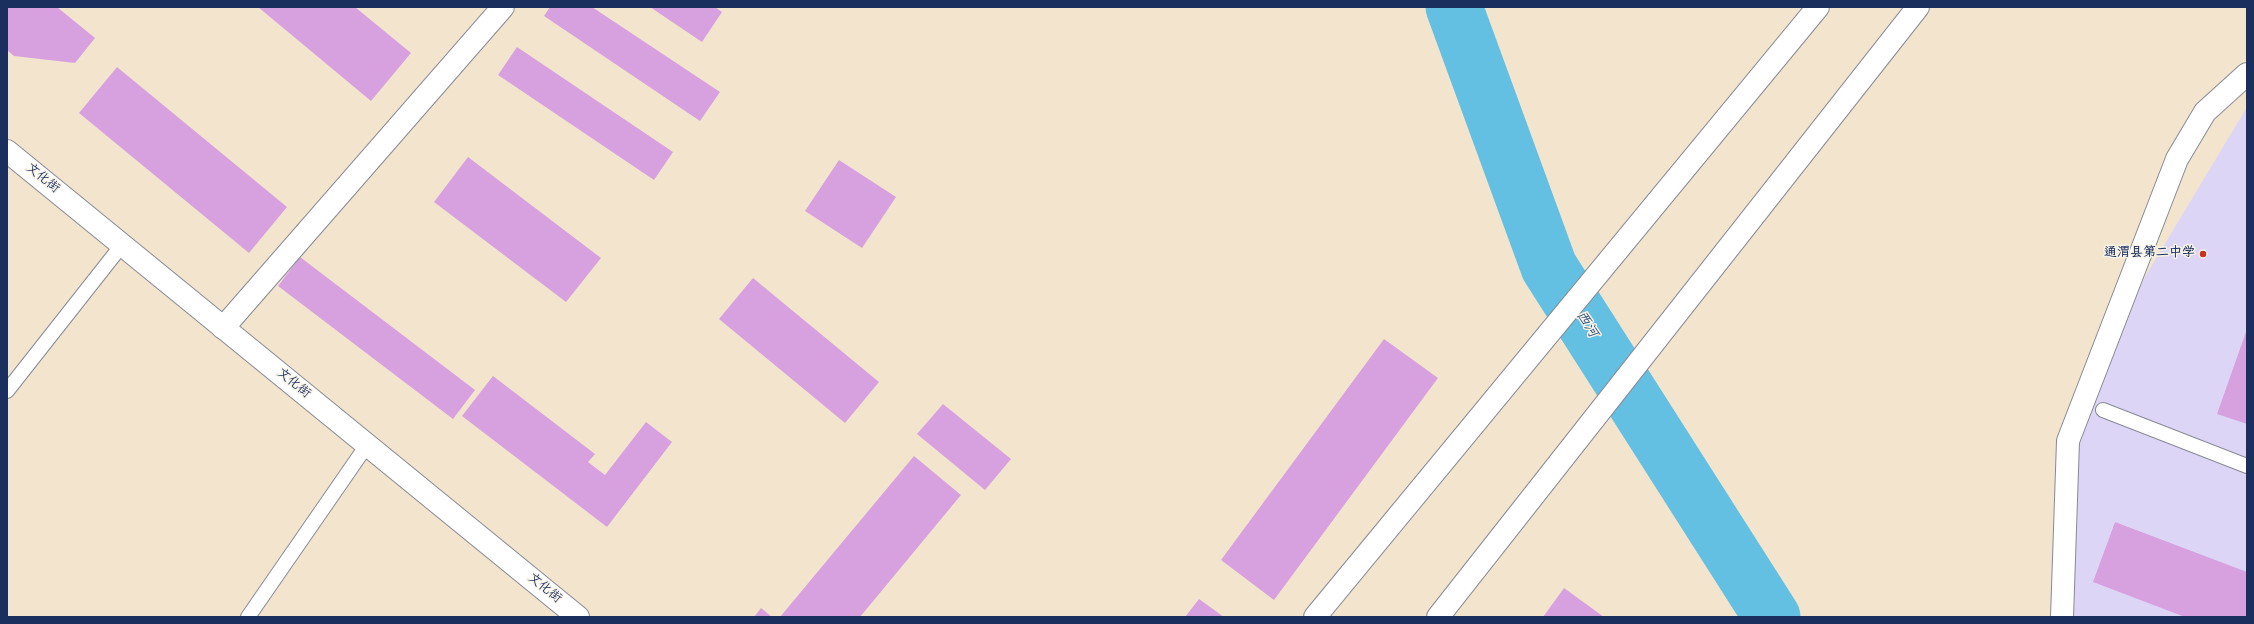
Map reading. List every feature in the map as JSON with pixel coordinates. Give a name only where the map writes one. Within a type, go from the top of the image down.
[{"type":"street","points":[[223,328],[503,7]]},
{"type":"street","points":[[1315,617],[1818,7]]},
{"type":"street","points":[[1438,617],[1918,7]]},
{"type":"street","points":[[2062,617],[2068,441],[2177,159],[2205,112],[2247,74]]},
{"type":"street","name":"文化街","points":[[7,151],[578,617]]},
{"type":"lane","points":[[7,390],[122,245]]},
{"type":"lane","points":[[2103,410],[2247,466]]},
{"type":"lane","points":[[248,617],[367,445]]},
{"type":"shaded area","name":"通渭县第二中学","points":[[2247,107],[2247,617],[2061,617],[2071,400]]},
{"type":"building","points":[[7,7],[57,7],[95,38],[75,63],[14,56],[7,50]]},
{"type":"building","points":[[258,7],[355,7],[411,53],[371,101]]},
{"type":"building","points":[[550,7],[592,7],[720,92],[700,121],[544,16]]},
{"type":"building","points":[[650,7],[715,7],[722,12],[702,42]]},
{"type":"building","points":[[517,47],[673,152],[654,180],[498,75]]},
{"type":"building","points":[[117,67],[287,207],[249,253],[79,113]]},
{"type":"building","points":[[468,157],[601,258],[566,302],[434,202]]},
{"type":"building","points":[[839,160],[896,197],[862,248],[805,211]]},
{"type":"building","points":[[300,257],[475,390],[453,419],[278,286]]},
{"type":"building","points":[[753,278],[879,382],[845,423],[719,319]]},
{"type":"building","points":[[2247,329],[2247,424],[2217,414]]},
{"type":"building","points":[[1384,339],[1438,378],[1274,600],[1221,560]]},
{"type":"building","points":[[493,376],[595,454],[588,462],[605,475],[646,422],[672,442],[607,527],[462,416]]},
{"type":"building","points":[[943,404],[1011,459],[985,490],[917,434]]},
{"type":"building","points":[[914,456],[961,495],[860,617],[780,617]]},
{"type":"building","points":[[2115,522],[2247,572],[2247,617],[2185,617],[2093,582]]},
{"type":"building","points":[[1564,588],[1604,617],[1543,617]]},
{"type":"building","points":[[1199,599],[1224,617],[1185,617]]},
{"type":"building","points":[[761,608],[772,617],[754,617]]},
{"type":"waterway","name":"西河","points":[[1454,7],[1549,267],[1772,617]]},
{"type":"place","name":"通渭县第二中学","points":[[2203,254]]}]
